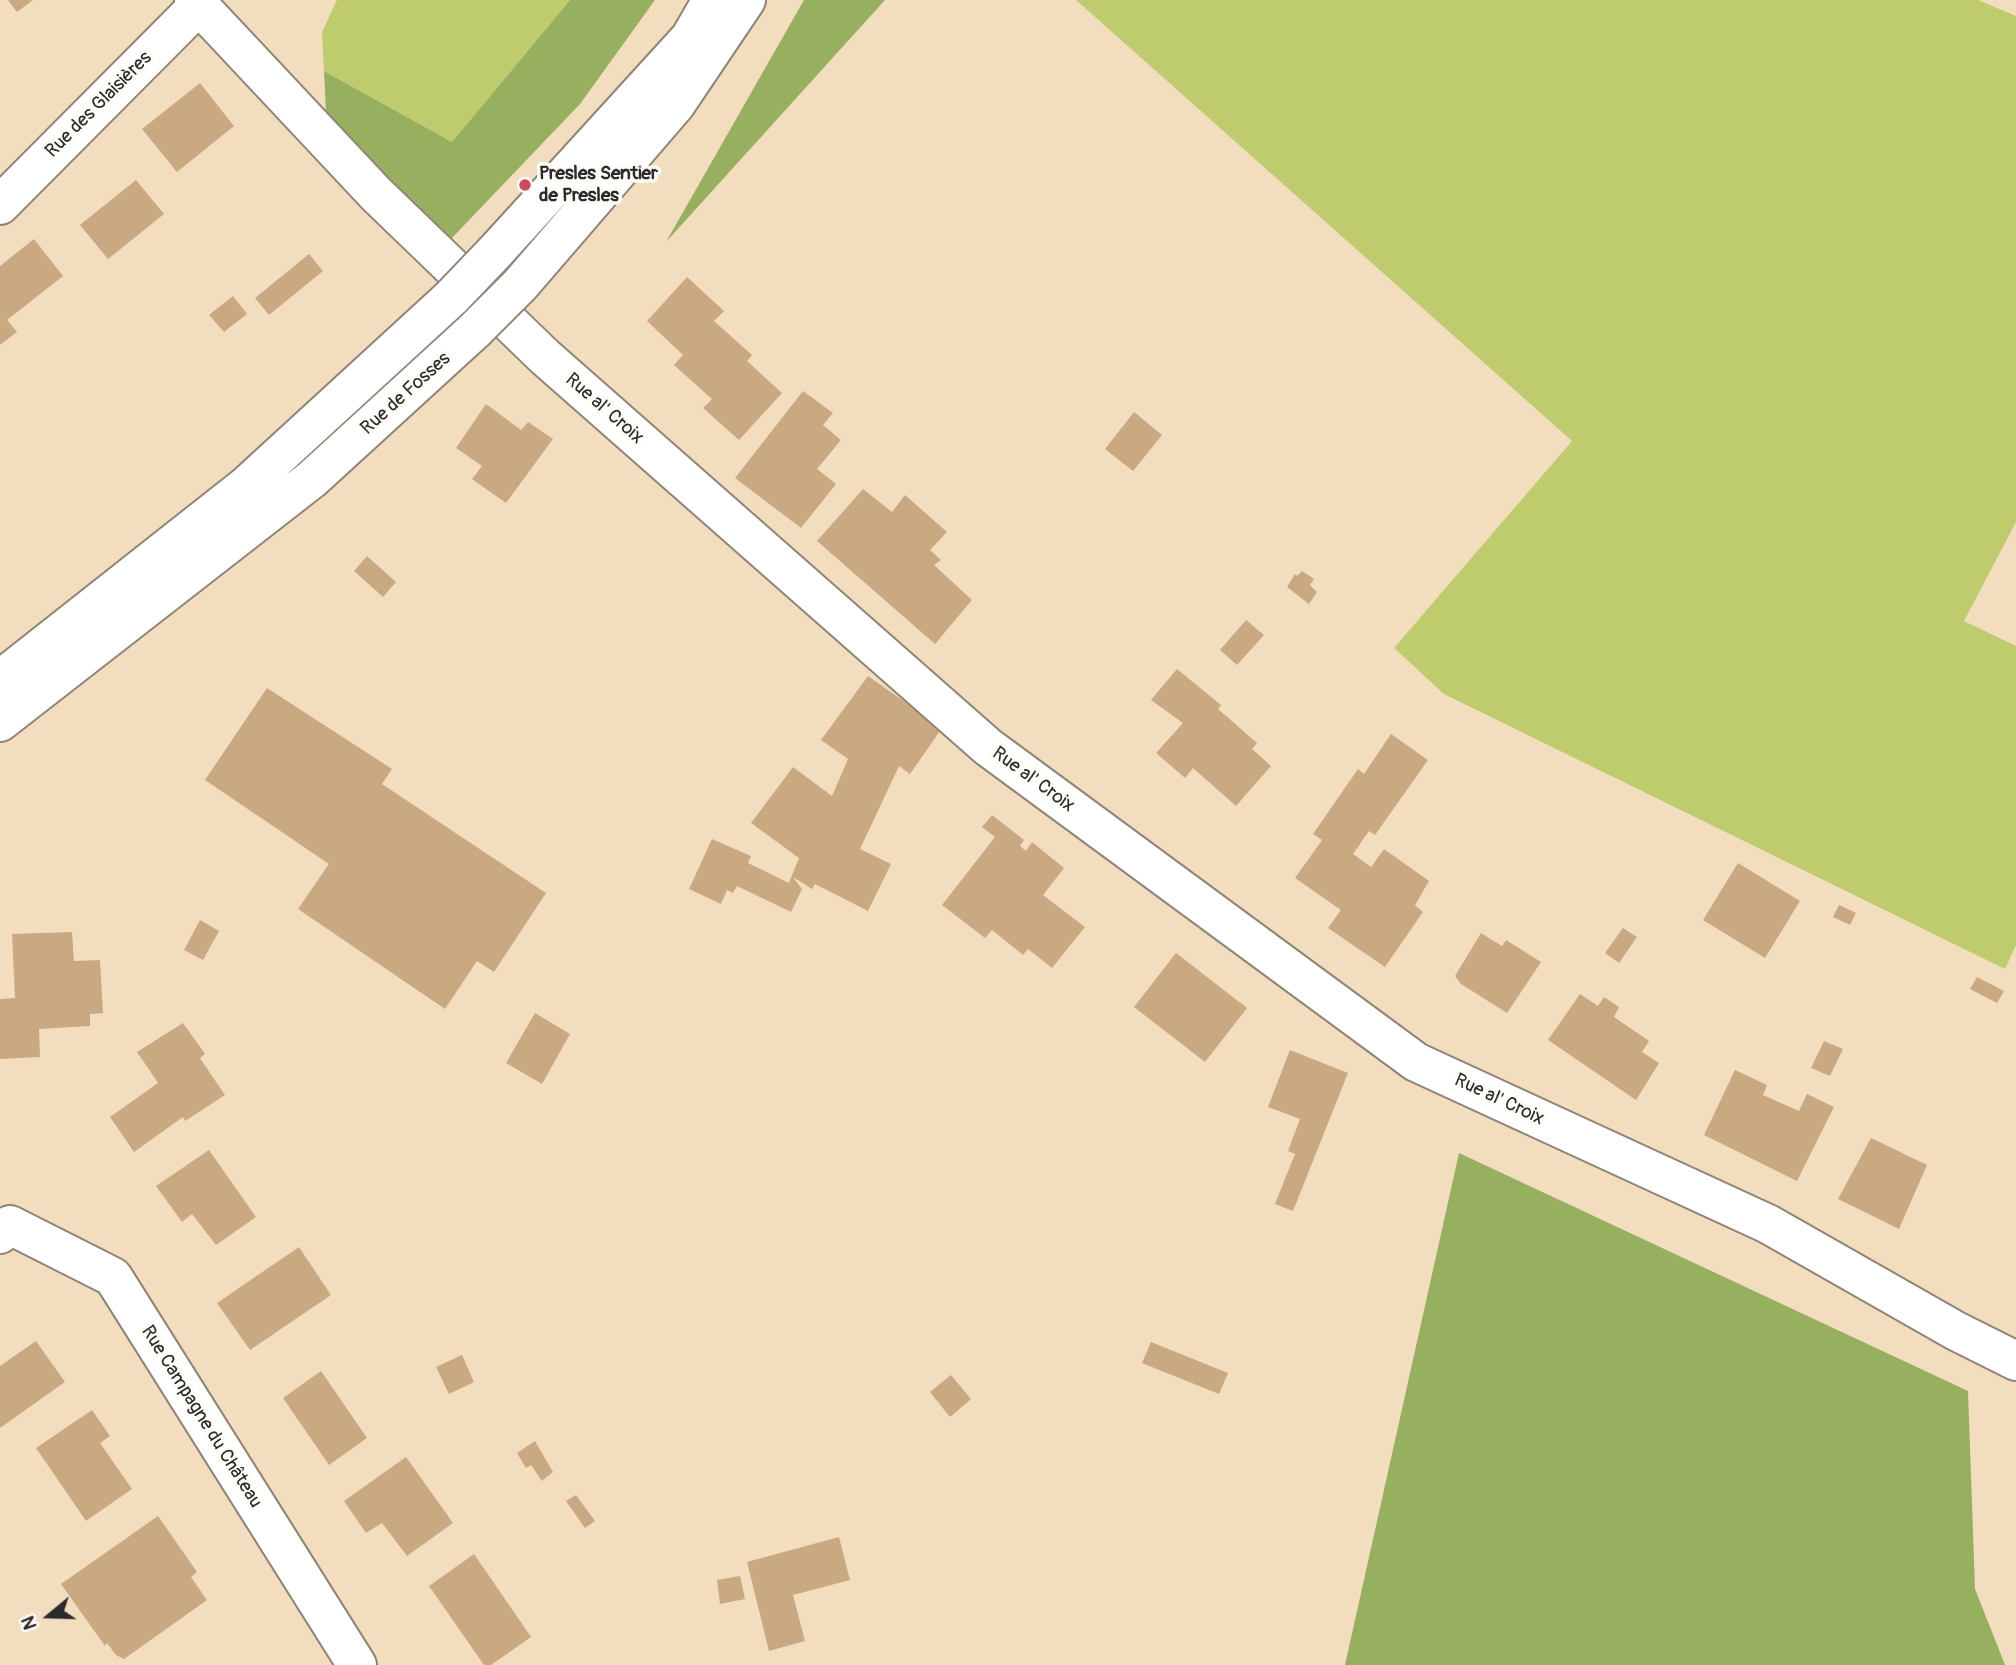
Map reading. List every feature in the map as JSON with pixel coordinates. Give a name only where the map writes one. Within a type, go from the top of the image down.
[{"type":"street","name":"Rue de Fosses","points":[[0,680],[246,486],[451,298],[690,38],[712,0]]},
{"type":"street","name":"Rue de Fosses","points":[[0,722],[312,479],[475,330],[520,285],[676,104],[746,0]]},
{"type":"street","name":"Rue des Glaisières","points":[[0,205],[196,3]]},
{"type":"street","name":"Rue al' Croix","points":[[196,3],[376,194],[545,357],[988,747],[1416,1062],[1768,1224],[1956,1331],[2016,1361]]},
{"type":"street","name":"Rue Campagne du Château","points":[[0,1234],[10,1225],[113,1277],[357,1665]]},
{"type":"green space","points":[[337,0],[570,0],[452,142],[324,71],[322,32]]},
{"type":"green space","points":[[570,0],[655,0],[580,104],[451,239],[327,131],[324,71],[452,142]]},
{"type":"green space","points":[[804,0],[885,0],[666,242]]},
{"type":"green space","points":[[1076,0],[1978,0],[2016,16],[2016,522],[1964,621],[2016,646],[2016,945],[2005,969],[1444,694],[1394,648],[1572,441]]},
{"type":"green space","points":[[1459,1153],[1968,1391],[1975,1589],[2005,1665],[1345,1665]]},
{"type":"building","points":[[8,0],[33,0],[17,12]]},
{"type":"building","points":[[200,83],[234,126],[177,172],[142,129]]},
{"type":"building","points":[[136,180],[164,214],[108,259],[80,225]]},
{"type":"building","points":[[34,239],[63,276],[7,320],[17,332],[0,345],[0,266]]},
{"type":"building","points":[[309,254],[323,271],[269,315],[255,298]]},
{"type":"building","points":[[687,277],[724,311],[714,321],[752,355],[747,361],[782,393],[739,440],[703,408],[712,399],[674,365],[683,355],[647,321]]},
{"type":"building","points":[[233,296],[247,314],[224,332],[209,315]]},
{"type":"building","points":[[803,391],[833,413],[823,425],[841,440],[817,469],[836,484],[801,528],[735,478]]},
{"type":"building","points":[[486,404],[521,430],[528,422],[553,439],[506,503],[472,479],[482,466],[456,448]]},
{"type":"building","points":[[1134,412],[1162,435],[1133,471],[1105,449]]},
{"type":"building","points":[[863,489],[892,512],[905,495],[947,532],[930,550],[941,560],[934,565],[972,600],[935,644],[817,541]]},
{"type":"building","points":[[367,556],[396,582],[383,597],[354,571]]},
{"type":"building","points":[[1302,571],[1314,579],[1310,585],[1317,592],[1309,604],[1287,587],[1295,574],[1297,576]]},
{"type":"building","points":[[1246,620],[1264,635],[1237,665],[1220,650]]},
{"type":"building","points":[[1177,669],[1221,705],[1218,709],[1257,743],[1252,749],[1271,766],[1236,806],[1193,768],[1185,778],[1156,753],[1183,723],[1151,700]]},
{"type":"building","points":[[868,676],[942,728],[910,774],[899,766],[860,849],[891,864],[868,911],[815,884],[812,889],[793,877],[802,889],[791,912],[737,886],[733,893],[727,890],[721,904],[689,889],[712,839],[751,856],[748,863],[789,883],[799,858],[751,823],[793,767],[832,796],[848,759],[821,740]]},
{"type":"building","points":[[267,688],[392,769],[382,784],[546,893],[494,972],[477,961],[445,1009],[298,909],[329,864],[205,780]]},
{"type":"building","points":[[1391,734],[1428,760],[1375,835],[1369,831],[1353,854],[1371,867],[1384,849],[1429,881],[1415,905],[1423,912],[1385,967],[1328,928],[1341,910],[1295,878],[1322,840],[1313,834],[1358,769],[1364,774]]},
{"type":"building","points":[[992,815],[1024,840],[1020,846],[1026,851],[1032,842],[1064,868],[1043,895],[1085,927],[1052,968],[1028,949],[1023,955],[992,930],[985,938],[942,905],[995,837],[982,827]]},
{"type":"building","points":[[1738,863],[1800,901],[1765,958],[1703,920]]},
{"type":"building","points":[[1839,905],[1856,913],[1850,925],[1833,917]]},
{"type":"building","points":[[200,920],[219,931],[203,960],[184,950]]},
{"type":"building","points":[[1623,928],[1637,937],[1619,963],[1605,953]]},
{"type":"building","points":[[72,932],[74,961],[100,960],[103,1013],[90,1014],[90,1026],[39,1029],[40,1057],[0,1059],[0,999],[15,998],[12,934]]},
{"type":"building","points":[[1481,933],[1502,946],[1506,940],[1541,962],[1507,1013],[1461,984],[1455,976]]},
{"type":"building","points":[[1176,953],[1247,1008],[1205,1062],[1134,1007]]},
{"type":"building","points":[[1977,977],[2004,991],[1997,1003],[1970,989]]},
{"type":"building","points":[[1580,994],[1598,1006],[1604,997],[1619,1007],[1614,1017],[1649,1041],[1642,1052],[1659,1063],[1636,1100],[1548,1040]]},
{"type":"building","points":[[535,1013],[570,1034],[542,1084],[506,1063]]},
{"type":"building","points":[[183,1023],[205,1054],[200,1058],[225,1095],[185,1121],[183,1117],[134,1152],[110,1117],[158,1083],[137,1052]]},
{"type":"building","points":[[1824,1041],[1843,1049],[1830,1076],[1811,1068]]},
{"type":"building","points":[[1290,1050],[1348,1073],[1293,1211],[1275,1204],[1295,1154],[1288,1151],[1300,1119],[1268,1107]]},
{"type":"building","points":[[1735,1070],[1767,1085],[1763,1095],[1799,1111],[1807,1094],[1834,1107],[1797,1181],[1704,1135]]},
{"type":"building","points":[[1871,1138],[1927,1165],[1899,1229],[1838,1199]]},
{"type":"building","points":[[209,1150],[256,1217],[216,1245],[192,1214],[182,1222],[156,1186]]},
{"type":"building","points":[[299,1247],[331,1295],[250,1350],[217,1303]]},
{"type":"building","points":[[36,1341],[65,1382],[0,1428],[0,1366]]},
{"type":"building","points":[[1151,1342],[1228,1373],[1219,1394],[1142,1363]]},
{"type":"building","points":[[462,1355],[474,1382],[449,1394],[436,1367]]},
{"type":"building","points":[[321,1371],[367,1438],[329,1465],[283,1398]]},
{"type":"building","points":[[951,1375],[971,1399],[950,1417],[930,1392]]},
{"type":"building","points":[[92,1410],[110,1436],[100,1443],[132,1489],[86,1521],[36,1448]]},
{"type":"building","points":[[535,1441],[553,1472],[542,1481],[531,1465],[526,1468],[517,1453]]},
{"type":"building","points":[[406,1457],[453,1523],[407,1556],[382,1523],[366,1533],[344,1501]]},
{"type":"building","points":[[576,1495],[595,1521],[585,1528],[566,1501]]},
{"type":"building","points":[[158,1516],[197,1572],[191,1577],[207,1600],[124,1659],[116,1655],[107,1643],[105,1646],[61,1584]]},
{"type":"building","points":[[839,1537],[850,1580],[793,1595],[805,1641],[769,1651],[747,1562]]},
{"type":"building","points":[[474,1554],[531,1637],[491,1665],[484,1665],[429,1586]]},
{"type":"building","points":[[740,1576],[745,1599],[720,1604],[717,1580]]},
{"type":"place","name":"Presles Sentier de Presles","points":[[525,185]]}]
